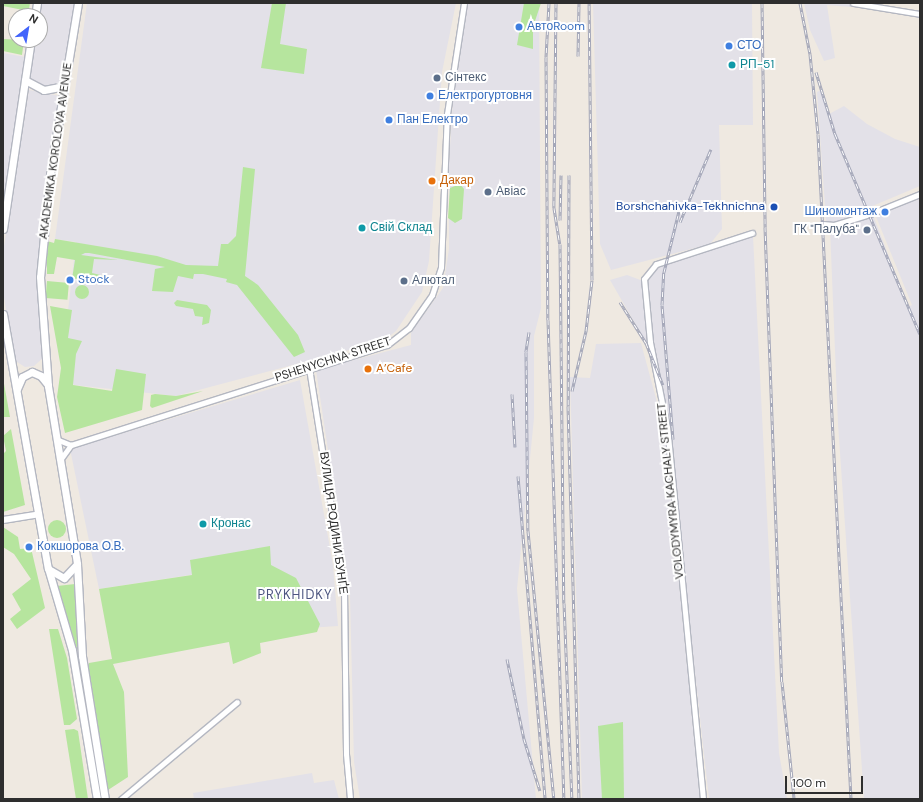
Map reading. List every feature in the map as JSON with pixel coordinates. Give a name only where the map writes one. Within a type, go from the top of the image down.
[{"type":"main road","name":"AKADEMIKA KOROLOVA AVENUE","points":[[78,3],[42,238],[41,294],[48,386],[59,463],[77,564],[82,656],[105,799]]},
{"type":"main road","points":[[3,229],[30,48]]},
{"type":"main road","points":[[25,80],[44,90],[65,86]]},
{"type":"main road","points":[[3,314],[48,568],[72,650],[97,799]]},
{"type":"main road","points":[[17,389],[22,377],[32,372],[41,376],[48,386]]},
{"type":"main road","points":[[48,568],[56,576],[64,578],[77,564]]},
{"type":"street","name":"PSHENYCHNA STREET","points":[[71,445],[309,368],[387,345],[409,328],[432,295],[441,267],[448,114],[464,3]]},
{"type":"street","points":[[853,3],[920,14]]},
{"type":"street","points":[[823,224],[834,225],[870,214],[920,194]]},
{"type":"street","name":"VOLODYMYRA KACHALY STREET","points":[[703,799],[666,428],[650,342],[644,279],[656,264],[752,233]]},
{"type":"street","name":"ВУЛИЦЯ РОДИНИ БУНҐЕ","points":[[309,368],[344,589],[346,754],[350,799]]},
{"type":"street","points":[[55,438],[71,445],[59,463]]},
{"type":"street","points":[[3,520],[39,514]]},
{"type":"street","points":[[121,799],[237,702]]},
{"type":"shaded area","points":[[41,3],[76,3],[62,84],[55,88],[36,86],[30,79],[34,48],[48,48],[48,8],[41,8]]},
{"type":"shaded area","points":[[87,3],[456,3],[442,72],[429,261],[422,292],[396,331],[383,341],[176,396],[74,385],[61,371],[76,242],[55,239]]},
{"type":"shaded area","points":[[468,3],[539,3],[541,308],[534,336],[534,418],[517,589],[536,799],[360,799],[354,762],[350,596],[316,370],[411,345],[411,333],[443,288],[449,249],[449,162],[455,69]]},
{"type":"shaded area","points":[[593,3],[752,3],[753,125],[719,125],[722,229],[710,244],[611,270],[600,244]]},
{"type":"shaded area","points":[[804,3],[851,3],[851,7],[827,5],[835,58],[824,61],[810,30]]},
{"type":"shaded area","points":[[3,53],[25,57],[3,205]]},
{"type":"shaded area","points":[[29,90],[60,96],[40,238],[43,358],[34,366],[25,367],[14,360],[3,291],[3,252]]},
{"type":"shaded area","points":[[821,90],[829,114],[844,106],[867,124],[895,139],[920,147],[920,186],[870,207],[908,307],[912,305],[875,214],[920,199],[920,799],[864,799],[838,424],[830,228],[826,220],[817,92]]},
{"type":"shaded area","points":[[753,236],[779,753],[787,799],[709,799],[668,428],[658,363],[610,280],[627,275],[643,281],[656,267]]},
{"type":"shaded area","points":[[641,343],[664,428],[700,799],[582,799],[570,377],[590,378],[596,344]]},
{"type":"shaded area","points":[[300,380],[333,565],[338,626],[276,630],[268,563],[99,589],[70,449]]},
{"type":"shaded area","points":[[312,773],[314,783],[334,780],[339,799],[194,799],[193,793]]},
{"type":"green space","points":[[3,3],[30,3],[29,8],[13,8],[3,6]]},
{"type":"green space","points":[[272,3],[286,3],[280,44],[307,49],[304,74],[261,68]]},
{"type":"green space","points":[[524,3],[541,3],[533,27],[533,49],[517,45]]},
{"type":"green space","points":[[3,39],[8,39],[8,48],[23,48],[22,55],[3,51]]},
{"type":"green space","points":[[243,167],[255,169],[245,276],[258,285],[298,335],[305,352],[294,357],[237,285],[226,282],[227,279],[203,274],[194,274],[193,279],[178,276],[173,292],[152,291],[155,269],[165,267],[89,253],[81,255],[118,260],[94,259],[92,273],[109,277],[106,283],[81,281],[82,276],[78,275],[77,279],[72,279],[75,260],[57,257],[54,274],[47,274],[47,241],[54,243],[55,239],[157,256],[186,265],[218,266],[221,244],[228,244],[236,236]]},
{"type":"green space","points":[[460,184],[464,189],[462,219],[455,223],[448,218],[450,188]]},
{"type":"green space","points":[[47,281],[69,283],[67,300],[46,298]]},
{"type":"green space","points":[[79,285],[85,285],[89,289],[89,295],[85,299],[79,299],[75,295],[75,289]]},
{"type":"green space","points":[[177,300],[207,305],[211,310],[209,323],[202,325],[203,317],[195,316],[193,309],[176,306],[174,303]]},
{"type":"green space","points":[[50,306],[72,310],[68,338],[82,341],[76,354],[73,385],[112,391],[116,369],[146,374],[142,410],[65,433],[57,397],[61,368]]},
{"type":"green space","points":[[3,378],[10,417],[3,417]]},
{"type":"green space","points":[[203,391],[152,408],[150,406],[151,395],[176,396]]},
{"type":"green space","points":[[11,429],[25,505],[3,512],[3,454],[6,451],[3,436]]},
{"type":"green space","points":[[57,520],[63,523],[66,529],[63,535],[57,538],[51,535],[48,529],[51,523]]},
{"type":"green space","points":[[3,527],[18,537],[20,549],[31,548],[45,608],[17,629],[10,619],[21,610],[12,594],[31,579],[14,554],[3,547]]},
{"type":"green space","points":[[270,546],[271,565],[296,578],[320,624],[317,632],[260,643],[261,653],[233,664],[229,642],[113,664],[124,692],[128,777],[108,790],[88,667],[89,663],[112,659],[99,589],[192,575],[190,560]]},
{"type":"green space","points":[[75,584],[78,648],[77,649],[57,586]]},
{"type":"green space","points":[[49,629],[58,629],[67,658],[77,719],[70,725],[64,725]]},
{"type":"green space","points":[[623,722],[624,799],[602,799],[598,726]]},
{"type":"green space","points":[[74,729],[78,731],[88,799],[76,799],[65,730]]},
{"type":"railway","points":[[549,3],[546,57],[548,320],[564,799]]},
{"type":"railway","points":[[556,3],[554,208],[560,244],[564,603],[572,799]]},
{"type":"railway","points":[[578,56],[579,3]]},
{"type":"railway","points":[[572,391],[586,331],[592,280],[589,3]]},
{"type":"railway","points":[[762,3],[765,227],[782,682],[794,799]]},
{"type":"railway","points":[[800,3],[810,54],[818,134],[851,799]]},
{"type":"railway","points":[[816,72],[835,134],[920,334]]},
{"type":"railway","points":[[680,222],[711,149]]},
{"type":"railway","points":[[560,220],[561,175]]},
{"type":"railway","points":[[569,175],[568,406],[579,799]]},
{"type":"railway","points":[[673,439],[662,305],[664,272],[679,211]]},
{"type":"railway","points":[[620,302],[646,343],[663,385]]},
{"type":"railway","points":[[529,332],[526,352],[528,531],[554,799]]},
{"type":"railway","points":[[512,394],[515,447]]},
{"type":"railway","points":[[518,476],[545,799]]},
{"type":"railway","points":[[507,659],[524,739],[540,791]]},
{"type":"place","name":"АвтоRoom","points":[[519,27]]},
{"type":"place","name":"СТО","points":[[729,46]]},
{"type":"place","name":"РП-51","points":[[732,65]]},
{"type":"place","name":"Сінтекс","points":[[437,78]]},
{"type":"place","name":"Електрогуртовня","points":[[430,96]]},
{"type":"place","name":"Пан Електро","points":[[389,120]]},
{"type":"place","name":"Дакар","points":[[432,181]]},
{"type":"place","name":"Авіас","points":[[488,192]]},
{"type":"place","name":"Borshchahivka-Tekhnichna","points":[[774,207]]},
{"type":"place","name":"Шиномонтаж","points":[[885,212]]},
{"type":"place","name":"Свій Склад","points":[[362,228]]},
{"type":"place","name":"ГК \"Палуба\"","points":[[867,230]]},
{"type":"place","name":"Stock","points":[[70,280]]},
{"type":"place","name":"Алютал","points":[[404,281]]},
{"type":"place","name":"A’Cafe","points":[[368,369]]},
{"type":"place","name":"Кронас","points":[[203,524]]},
{"type":"place","name":"Кокшорова О.В.","points":[[29,547]]},
{"type":"district","name":"PRYKHIDKY","points":[[295,595]]}]
